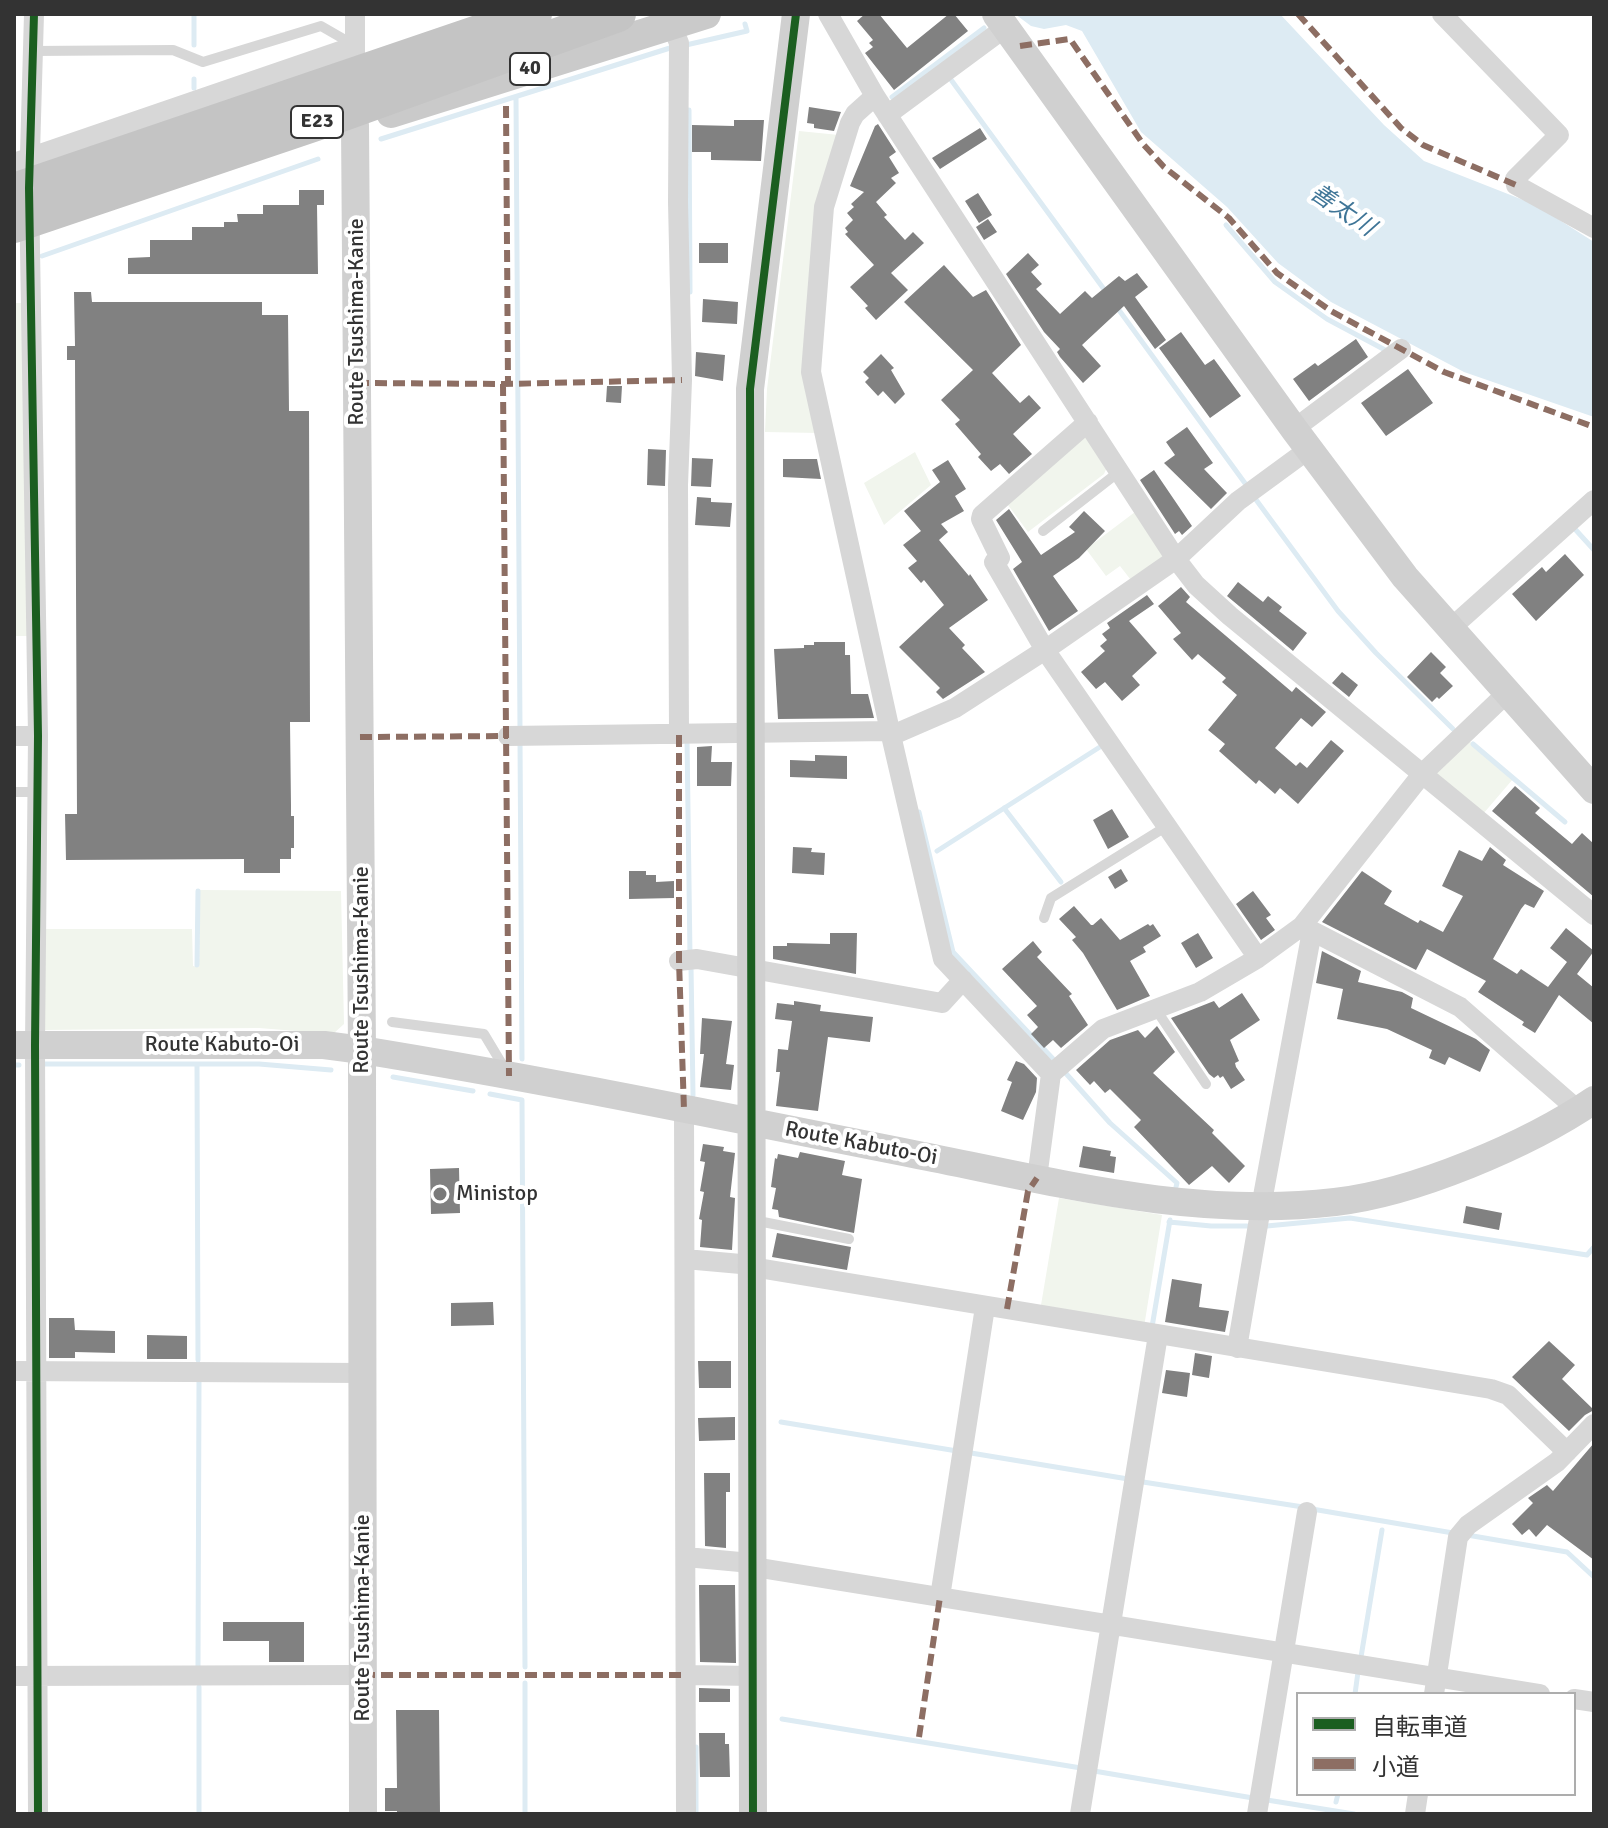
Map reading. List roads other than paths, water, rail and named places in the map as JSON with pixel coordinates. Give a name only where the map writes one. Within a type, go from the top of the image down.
[{"type":"highway","name":"E23","points":[[14,191],[534,14]]},
{"type":"highway","name":"E23","points":[[20,233],[618,14]]},
{"type":"main road","name":"40","points":[[20,233],[669,19],[706,14]]},
{"type":"main road","points":[[753,1814],[750,389],[796,14]]},
{"type":"main road","points":[[1001,20],[1405,577],[1594,790]]},
{"type":"main road","name":"Route Tsushima-Kanie","points":[[355,125],[362,1050],[363,1814]]},
{"type":"main road","name":"Route Kabuto-Oi","points":[[25,1045],[324,1045],[509,1076],[1175,1203],[1261,1207],[1337,1202],[1389,1191],[1483,1158],[1587,1110]]},
{"type":"street","points":[[355,14],[355,125]]},
{"type":"street","points":[[828,14],[887,115],[1176,559],[1196,585],[1594,915]]},
{"type":"street","points":[[1442,14],[1559,135],[1515,179],[1516,185],[1594,228]]},
{"type":"street","points":[[669,19],[679,43],[678,202],[682,380],[678,485],[688,735]]},
{"type":"street","points":[[27,20],[33,51],[22,160],[20,233],[38,736],[25,1045],[37,1371],[38,1814]]},
{"type":"street","points":[[887,115],[1001,20]]},
{"type":"street","points":[[22,160],[355,46]]},
{"type":"street","points":[[875,96],[855,114],[850,123],[824,207],[811,372],[897,732],[943,959],[1057,1069]]},
{"type":"street","points":[[514,736],[897,732],[955,708],[1176,559],[1401,349]]},
{"type":"street","points":[[1088,422],[982,515],[981,519],[1000,558],[994,562],[1045,650],[1258,958]]},
{"type":"street","points":[[1451,628],[1594,500]]},
{"type":"street","points":[[1037,1178],[1057,1069],[1103,1029],[1200,992],[1307,929],[1423,773],[1507,693]]},
{"type":"street","points":[[14,736],[38,736]]},
{"type":"street","points":[[1307,929],[1460,1007],[1587,1110]]},
{"type":"street","points":[[1237,1348],[1307,929]]},
{"type":"street","points":[[688,960],[942,1003],[963,980]]},
{"type":"street","points":[[684,1110],[691,1259],[693,1675],[686,1814]]},
{"type":"street","points":[[691,1259],[752,1266],[1491,1389],[1508,1395],[1567,1452]]},
{"type":"street","points":[[940,1597],[985,1307]]},
{"type":"street","points":[[1080,1814],[1158,1335]]},
{"type":"street","points":[[14,1371],[362,1373]]},
{"type":"street","points":[[1435,1686],[1458,1537],[1468,1525],[1557,1462],[1594,1424]]},
{"type":"street","points":[[1257,1814],[1307,1512]]},
{"type":"street","points":[[692,1557],[740,1562],[754,1567],[1284,1654],[1435,1686],[1514,1692]]},
{"type":"street","points":[[14,1676],[363,1675]]},
{"type":"street","points":[[693,1675],[753,1676]]},
{"type":"lane","points":[[33,51],[173,50],[203,62],[321,26],[355,46]]},
{"type":"lane","points":[[1043,531],[1120,471]]},
{"type":"lane","points":[[14,792],[38,792]]},
{"type":"lane","points":[[1044,918],[1051,898],[1167,826]]},
{"type":"lane","points":[[1155,1008],[1206,1084]]},
{"type":"lane","points":[[392,1022],[484,1034],[509,1076]]},
{"type":"lane","points":[[752,1219],[849,1239]]},
{"type":"water","name":"善太川","points":[[1015,14],[1280,14],[1384,125],[1424,161],[1536,205],[1594,242],[1594,417],[1464,372],[1331,302],[1278,263],[1227,207],[1141,132],[1082,31],[1066,25],[1044,29],[1031,26]]},
{"type":"waterway","points":[[194,14],[194,45]]},
{"type":"waterway","points":[[686,45],[747,31],[745,24]]},
{"type":"waterway","points":[[892,97],[984,28]]},
{"type":"waterway","points":[[381,139],[670,48]]},
{"type":"waterway","points":[[949,77],[1106,292]]},
{"type":"waterway","points":[[194,79],[194,88]]},
{"type":"waterway","points":[[516,97],[520,730]]},
{"type":"waterway","points":[[689,110],[690,292]]},
{"type":"waterway","points":[[42,256],[318,159]]},
{"type":"waterway","points":[[1226,225],[1275,282],[1327,319],[1387,351]]},
{"type":"waterway","points":[[1116,306],[1247,486]]},
{"type":"waterway","points":[[1254,497],[1338,611],[1453,729]]},
{"type":"waterway","points":[[1574,528],[1594,550]]},
{"type":"waterway","points":[[687,738],[690,956]]},
{"type":"waterway","points":[[520,740],[522,1059]]},
{"type":"waterway","points":[[1473,744],[1565,822]]},
{"type":"waterway","points":[[937,851],[1103,745]]},
{"type":"waterway","points":[[1004,808],[1061,882]]},
{"type":"waterway","points":[[919,812],[953,952],[1055,1061]]},
{"type":"waterway","points":[[197,965],[198,891]]},
{"type":"waterway","points":[[691,966],[693,1095]]},
{"type":"waterway","points":[[45,1064],[259,1064],[331,1070]]},
{"type":"waterway","points":[[197,1064],[198,1360]]},
{"type":"waterway","points":[[14,1065],[19,1065]]},
{"type":"waterway","points":[[1062,1069],[1110,1123],[1177,1183],[1176,1187]]},
{"type":"waterway","points":[[393,1077],[473,1091]]},
{"type":"waterway","points":[[490,1094],[522,1100],[525,1667]]},
{"type":"waterway","points":[[1267,1226],[1350,1218],[1587,1255],[1594,1247]]},
{"type":"waterway","points":[[1152,1327],[1170,1220]]},
{"type":"waterway","points":[[1169,1222],[1247,1226]]},
{"type":"waterway","points":[[198,1666],[199,1381]]},
{"type":"waterway","points":[[781,1422],[957,1451]]},
{"type":"waterway","points":[[971,1453],[1128,1479]]},
{"type":"waterway","points":[[1143,1482],[1303,1507]]},
{"type":"waterway","points":[[1312,1509],[1453,1533]]},
{"type":"waterway","points":[[1361,1657],[1382,1530]]},
{"type":"waterway","points":[[1467,1535],[1567,1552],[1594,1577]]},
{"type":"waterway","points":[[1355,1692],[1358,1672]]},
{"type":"waterway","points":[[525,1683],[525,1814]]},
{"type":"waterway","points":[[199,1687],[199,1814]]},
{"type":"waterway","points":[[782,1719],[1081,1768]]},
{"type":"waterway","points":[[696,1747],[696,1814]]},
{"type":"waterway","points":[[1094,1771],[1253,1798]]},
{"type":"waterway","points":[[1336,1802],[1338,1796]]},
{"type":"waterway","points":[[1267,1800],[1354,1814]]},
{"type":"place","name":"Ministop","points":[[440,1194]]}]
